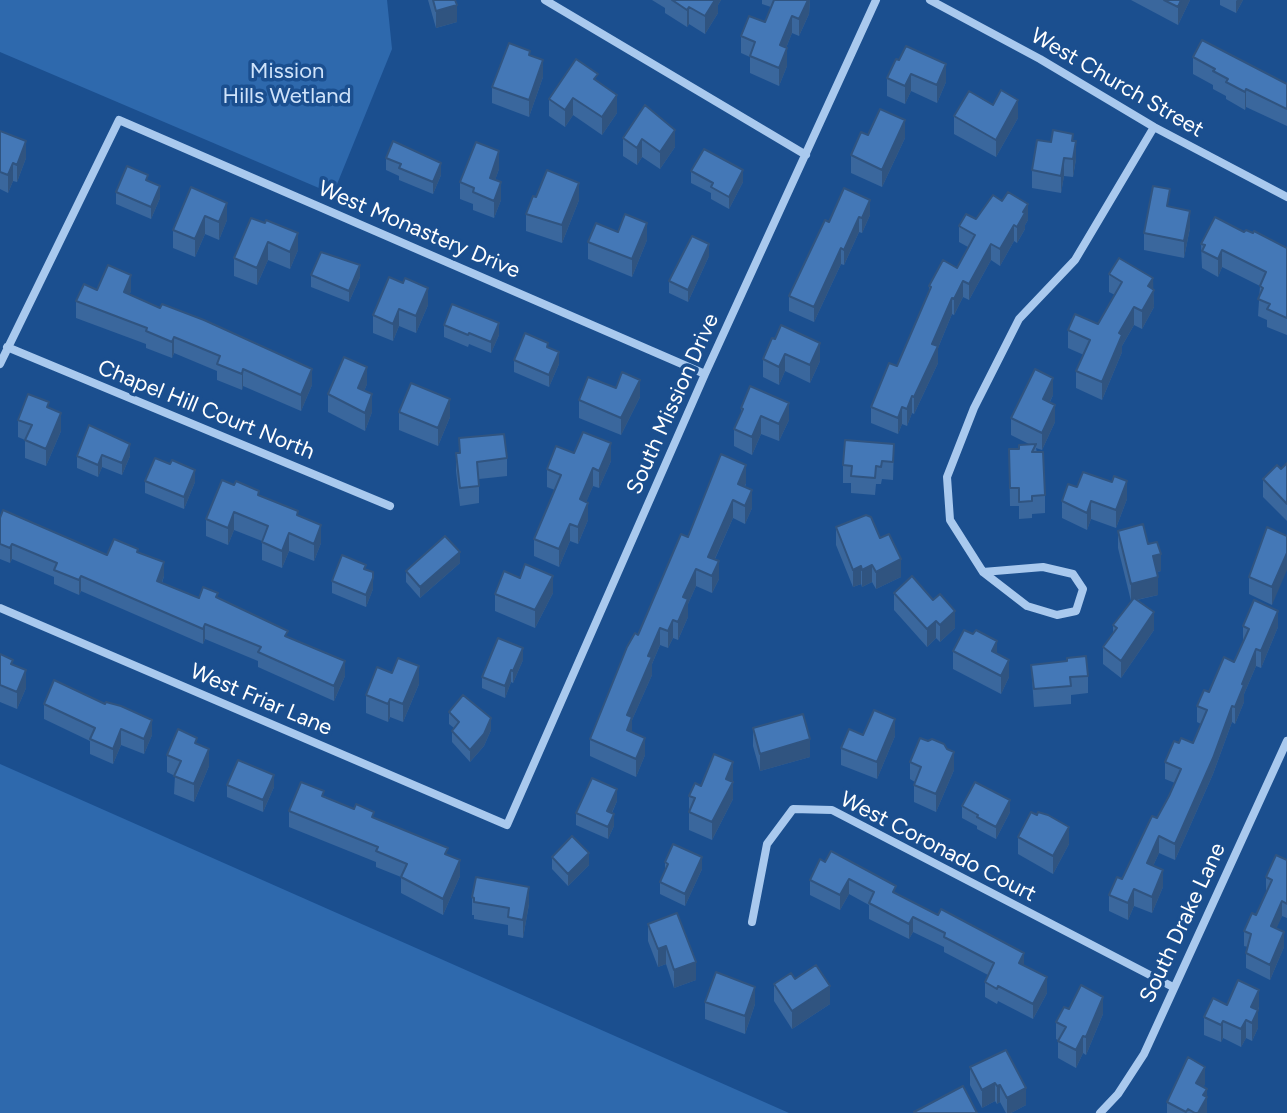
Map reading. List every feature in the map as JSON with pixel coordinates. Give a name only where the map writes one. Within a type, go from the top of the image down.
[{"type":"street","points":[[545,0],[806,155]]},
{"type":"street","name":"South Mission Drive","points":[[507,825],[705,374],[876,0]]},
{"type":"street","name":"West Church Street","points":[[930,0],[1040,59],[1154,127],[1287,197]]},
{"type":"street","name":"West Monastery Drive","points":[[7,347],[119,120],[705,374]]},
{"type":"street","points":[[983,572],[1043,567],[1073,574],[1083,589],[1076,611],[1057,615],[1027,606],[983,572],[950,520],[947,477],[974,408],[1019,319],[1075,260],[1154,127]]},
{"type":"street","points":[[0,364],[7,347]]},
{"type":"street","name":"Chapel Hill Court North","points":[[7,347],[390,506]]},
{"type":"street","name":"West Friar Lane","points":[[0,608],[507,825]]},
{"type":"street","name":"South Drake Lane","points":[[1100,1113],[1118,1094],[1144,1054],[1287,741]]},
{"type":"street","name":"West Coronado Court","points":[[752,922],[767,844],[793,809],[832,810],[1173,987]]},
{"type":"green space","name":"Mission Hills Wetland","points":[[0,0],[387,0],[392,49],[333,194],[0,52]]},
{"type":"green space","points":[[0,764],[789,1113],[0,1113]]},
{"type":"building","points":[[433,0],[455,0],[457,5],[436,11]]},
{"type":"building","points":[[672,0],[715,0],[705,16],[689,7],[687,10]]},
{"type":"building","points":[[774,0],[808,0],[799,19],[792,16],[780,45],[787,48],[779,68],[750,56],[755,42],[741,36],[749,16],[765,22]]},
{"type":"building","points":[[1164,0],[1181,0],[1178,7]]},
{"type":"building","points":[[1202,40],[1287,84],[1287,109],[1226,82],[1228,79],[1213,71],[1215,69],[1193,57]]},
{"type":"building","points":[[509,43],[543,60],[529,100],[492,87]]},
{"type":"building","points":[[906,46],[946,64],[937,85],[911,74],[905,86],[887,78]]},
{"type":"building","points":[[576,59],[598,74],[594,79],[617,95],[602,117],[573,98],[565,110],[549,99]]},
{"type":"building","points":[[1001,90],[1018,100],[996,140],[954,116],[969,91],[993,105]]},
{"type":"building","points":[[645,105],[675,130],[660,152],[642,139],[637,148],[623,138]]},
{"type":"building","points":[[880,109],[905,120],[882,170],[851,155],[861,132],[868,135]]},
{"type":"building","points":[[1053,130],[1073,134],[1072,141],[1076,141],[1073,159],[1064,158],[1061,176],[1032,170],[1037,140],[1051,142]]},
{"type":"building","points":[[0,131],[26,141],[17,165],[13,163],[8,175],[0,172]]},
{"type":"building","points":[[393,141],[441,163],[433,182],[399,168],[401,164],[386,158]]},
{"type":"building","points":[[476,142],[499,151],[490,178],[501,182],[494,201],[460,182]]},
{"type":"building","points":[[704,149],[743,170],[729,197],[711,187],[713,183],[691,171]]},
{"type":"building","points":[[127,166],[148,175],[146,180],[160,186],[151,207],[116,192]]},
{"type":"building","points":[[547,170],[579,183],[562,225],[526,214]]},
{"type":"building","points":[[1153,186],[1170,189],[1167,206],[1190,211],[1184,241],[1144,233]]},
{"type":"building","points":[[191,187],[227,203],[219,222],[205,216],[195,239],[173,230]]},
{"type":"building","points":[[844,188],[870,200],[844,250],[841,248],[814,307],[789,296],[825,220],[829,222]]},
{"type":"building","points":[[1008,192],[1028,204],[1025,213],[1000,249],[991,244],[969,284],[963,281],[952,298],[932,344],[938,346],[907,409],[902,407],[898,418],[871,407],[889,363],[897,366],[929,286],[943,260],[957,268],[975,235],[959,226],[966,214],[976,219],[993,195],[1002,201]]},
{"type":"building","points":[[625,214],[647,223],[632,259],[588,242],[596,223],[618,232]]},
{"type":"building","points":[[1215,217],[1244,232],[1254,231],[1287,248],[1287,318],[1267,309],[1270,304],[1258,299],[1266,272],[1222,250],[1218,259],[1202,251],[1205,245],[1201,244]]},
{"type":"building","points":[[251,218],[265,223],[266,220],[298,233],[290,252],[268,242],[257,268],[234,258]]},
{"type":"building","points":[[692,236],[709,244],[688,290],[669,281]]},
{"type":"building","points":[[321,252],[360,265],[349,291],[311,275]]},
{"type":"building","points":[[1119,258],[1153,278],[1148,286],[1154,290],[1142,311],[1134,307],[1119,333],[1122,335],[1102,382],[1076,371],[1090,340],[1068,330],[1075,314],[1098,324],[1122,282],[1109,274]]},
{"type":"building","points":[[108,265],[131,275],[124,292],[160,308],[162,304],[204,320],[312,369],[301,395],[243,369],[242,374],[217,364],[220,356],[174,337],[172,342],[146,331],[147,328],[76,301],[84,284],[97,290]]},
{"type":"building","points":[[389,277],[403,283],[405,278],[428,288],[416,316],[399,309],[393,324],[373,315]]},
{"type":"building","points":[[452,304],[499,323],[491,342],[444,325]]},
{"type":"building","points":[[781,325],[820,343],[810,365],[785,354],[779,367],[763,359]]},
{"type":"building","points":[[525,333],[548,343],[547,347],[559,352],[549,375],[514,360]]},
{"type":"building","points":[[344,357],[367,367],[358,388],[372,394],[365,413],[328,394]]},
{"type":"building","points":[[1035,369],[1053,378],[1043,399],[1055,405],[1042,433],[1011,418]]},
{"type":"building","points":[[622,372],[640,380],[621,418],[579,400],[588,377],[616,388]]},
{"type":"building","points":[[411,383],[450,399],[438,428],[399,412]]},
{"type":"building","points":[[750,386],[789,403],[779,424],[761,416],[752,437],[734,429]]},
{"type":"building","points":[[28,394],[49,402],[47,407],[61,413],[46,449],[25,440],[32,425],[18,420]]},
{"type":"building","points":[[89,425],[130,444],[122,463],[102,455],[98,465],[77,456]]},
{"type":"building","points":[[583,432],[611,443],[599,471],[593,468],[580,499],[588,503],[578,527],[570,524],[559,549],[534,539],[561,475],[547,469],[556,446],[574,453]]},
{"type":"building","points":[[504,434],[507,458],[477,462],[479,486],[460,488],[456,453],[460,453],[459,438]]},
{"type":"building","points":[[845,440],[894,444],[893,462],[882,461],[881,467],[876,466],[875,478],[851,476],[852,466],[843,465]]},
{"type":"building","points":[[1036,444],[1032,452],[1043,452],[1045,495],[1032,496],[1032,501],[1019,502],[1019,488],[1010,488],[1009,449]]},
{"type":"building","points":[[721,454],[746,465],[738,484],[752,490],[745,506],[733,500],[708,557],[719,561],[712,576],[696,569],[683,597],[688,599],[678,622],[673,620],[668,631],[660,628],[648,656],[652,657],[627,715],[632,717],[627,730],[645,738],[636,759],[590,739],[627,647],[635,633],[638,635],[681,534],[688,537]]},
{"type":"building","points":[[155,458],[170,464],[172,460],[195,470],[184,497],[145,481]]},
{"type":"building","points":[[1287,463],[1287,504],[1263,479],[1277,465],[1281,469]]},
{"type":"building","points":[[1083,472],[1112,482],[1114,476],[1127,481],[1116,510],[1091,501],[1087,513],[1062,501],[1068,484],[1077,487]]},
{"type":"building","points":[[222,480],[234,485],[236,481],[259,491],[258,495],[298,511],[297,515],[321,525],[314,544],[289,533],[282,551],[262,542],[268,526],[234,512],[228,528],[206,519]]},
{"type":"building","points":[[3,510],[107,555],[114,539],[164,562],[157,581],[199,598],[203,587],[218,593],[216,597],[288,631],[285,636],[345,661],[334,686],[258,652],[261,647],[205,624],[203,629],[81,576],[79,580],[54,570],[57,563],[12,544],[10,548],[0,544]]},
{"type":"building","points":[[866,515],[871,517],[880,538],[889,534],[901,559],[876,572],[872,565],[853,570],[836,527]]},
{"type":"building","points":[[1143,524],[1148,544],[1157,542],[1161,554],[1153,556],[1158,577],[1131,584],[1118,531]]},
{"type":"building","points":[[1267,527],[1287,536],[1287,553],[1272,587],[1249,577]]},
{"type":"building","points":[[445,536],[460,552],[420,587],[406,571]]},
{"type":"building","points":[[342,555],[366,565],[364,569],[373,572],[366,595],[332,581]]},
{"type":"building","points":[[525,564],[553,576],[535,610],[495,594],[504,571],[520,578]]},
{"type":"building","points":[[912,576],[933,600],[940,594],[955,611],[940,625],[936,621],[927,629],[894,593]]},
{"type":"building","points":[[1134,598],[1154,612],[1121,661],[1103,647],[1117,628],[1113,625]]},
{"type":"building","points":[[1254,600],[1278,611],[1261,651],[1256,649],[1235,707],[1232,706],[1175,844],[1159,836],[1147,863],[1163,870],[1152,897],[1134,889],[1128,903],[1109,895],[1117,877],[1122,879],[1152,816],[1157,818],[1169,796],[1181,769],[1165,762],[1174,741],[1179,743],[1181,738],[1193,743],[1207,710],[1197,706],[1204,690],[1209,692],[1224,657],[1234,662],[1249,629],[1243,626]]},
{"type":"building","points":[[964,630],[973,634],[976,630],[997,641],[992,651],[1009,660],[1001,676],[953,651]]},
{"type":"building","points":[[498,638],[523,648],[505,686],[482,677]]},
{"type":"building","points":[[0,654],[13,660],[11,664],[26,670],[17,692],[0,685]]},
{"type":"building","points":[[1086,656],[1088,676],[1070,677],[1071,686],[1034,689],[1031,665]]},
{"type":"building","points":[[398,658],[419,666],[403,704],[390,699],[388,704],[366,695],[377,667],[392,673]]},
{"type":"building","points":[[54,680],[105,704],[121,706],[152,720],[144,739],[121,729],[113,749],[90,739],[95,728],[44,704]]},
{"type":"building","points":[[463,695],[491,718],[484,734],[470,750],[452,731],[459,722],[449,712]]},
{"type":"building","points":[[874,710],[895,719],[877,762],[841,748],[849,729],[863,735]]},
{"type":"building","points":[[803,714],[810,739],[760,754],[753,728]]},
{"type":"building","points":[[178,729],[197,738],[195,743],[209,749],[194,784],[174,776],[181,761],[167,755]]},
{"type":"building","points":[[920,738],[932,739],[954,752],[936,794],[914,785],[921,767],[910,762]]},
{"type":"building","points":[[714,754],[733,762],[726,779],[733,782],[712,822],[689,812],[695,798],[689,796],[695,783],[701,786]]},
{"type":"building","points":[[238,760],[274,775],[263,800],[227,785]]},
{"type":"building","points":[[592,778],[617,789],[607,811],[614,814],[608,827],[576,813]]},
{"type":"building","points":[[301,782],[324,791],[322,796],[354,809],[356,804],[374,812],[372,817],[448,848],[445,854],[460,860],[443,899],[401,877],[407,864],[376,851],[378,847],[289,811]]},
{"type":"building","points":[[975,782],[1010,800],[996,827],[962,806]]},
{"type":"building","points":[[1031,812],[1048,815],[1069,827],[1053,856],[1018,837]]},
{"type":"building","points":[[572,836],[589,853],[568,874],[552,857]]},
{"type":"building","points":[[673,844],[702,857],[685,894],[660,882]]},
{"type":"building","points":[[831,851],[896,886],[893,892],[938,915],[941,909],[1024,953],[1019,963],[1047,977],[1033,1004],[985,982],[994,963],[913,917],[909,924],[869,903],[874,892],[849,879],[840,895],[810,880],[820,859],[825,862]]},
{"type":"building","points":[[1276,855],[1287,860],[1287,904],[1282,901],[1271,926],[1284,932],[1270,965],[1246,953],[1251,934],[1244,931],[1252,913],[1256,915],[1272,880],[1266,877]]},
{"type":"building","points":[[476,877],[529,887],[523,920],[508,917],[509,908],[474,902]]},
{"type":"building","points":[[677,913],[696,962],[674,970],[666,946],[658,949],[648,924]]},
{"type":"building","points":[[816,965],[830,986],[792,1011],[774,984],[791,973],[795,979]]},
{"type":"building","points":[[716,972],[755,987],[745,1016],[705,1002]]},
{"type":"building","points":[[1238,980],[1259,990],[1251,1007],[1258,1010],[1252,1023],[1246,1020],[1241,1029],[1204,1017],[1213,998],[1227,1005]]},
{"type":"building","points":[[1081,985],[1103,997],[1086,1037],[1083,1036],[1076,1050],[1058,1041],[1066,1027],[1056,1022],[1064,1007],[1069,1009]]},
{"type":"building","points":[[1006,1050],[1026,1088],[1007,1098],[1000,1085],[995,1083],[982,1090],[970,1067]]},
{"type":"building","points":[[1188,1057],[1205,1067],[1196,1083],[1207,1089],[1203,1095],[1207,1097],[1198,1113],[1188,1109],[1186,1112],[1167,1102]]},
{"type":"building","points":[[963,1086],[977,1113],[914,1112]]}]
